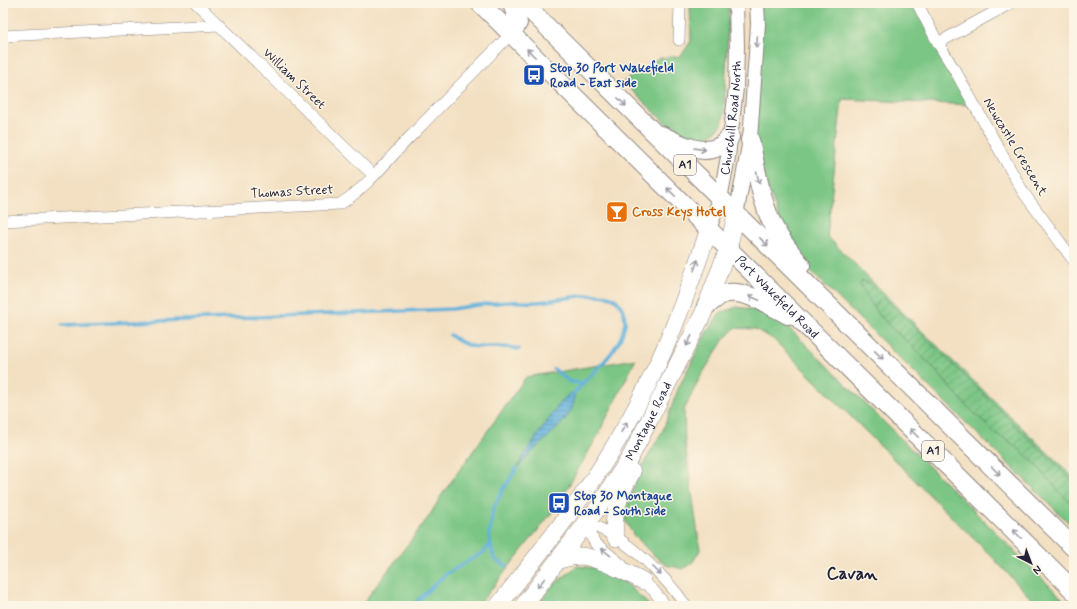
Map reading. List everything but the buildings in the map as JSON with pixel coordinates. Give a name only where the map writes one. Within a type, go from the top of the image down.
[{"type":"highway","name":"Port Wakefield Road","points":[[480,3],[1074,591]]},
{"type":"highway","points":[[511,34],[518,23],[512,3]]},
{"type":"highway","name":"A1","points":[[523,3],[1074,548]]},
{"type":"highway","points":[[651,131],[680,144],[704,150],[717,147],[730,137]]},
{"type":"highway","points":[[750,140],[764,203],[777,233],[852,328]]},
{"type":"highway","points":[[706,306],[721,295],[726,293],[738,293],[750,296],[802,321]]},
{"type":"main road","name":"Montague Road","points":[[523,606],[586,525],[631,456],[706,306],[728,248],[736,215]]},
{"type":"main road","name":"Montague Road","points":[[498,606],[572,511],[605,461],[642,394],[668,342],[709,230]]},
{"type":"main road","points":[[616,538],[614,523],[618,500],[655,429],[667,386]]},
{"type":"main road","points":[[498,606],[570,529],[586,525],[585,516],[591,492],[605,461]]},
{"type":"main road","points":[[559,560],[576,556],[584,556],[610,565],[643,581]]},
{"type":"street","name":"William Street","points":[[196,3],[374,175]]},
{"type":"street","points":[[679,40],[680,3]]},
{"type":"street","name":"Churchill Road North","points":[[709,230],[720,199],[736,88],[736,3]]},
{"type":"street","name":"Churchill Road North","points":[[736,215],[750,140],[758,24],[757,3]]},
{"type":"street","name":"Newcastle Crescent","points":[[917,3],[938,43],[1023,192],[1074,261]]},
{"type":"street","points":[[938,43],[1011,3]]},
{"type":"street","points":[[3,36],[219,25]]},
{"type":"street","name":"Thomas Street","points":[[3,221],[340,204],[351,197],[374,175],[511,34]]},
{"type":"street","points":[[586,525],[600,528],[645,560],[661,575],[686,606]]},
{"type":"street","points":[[586,525],[595,543],[643,581],[666,606]]},
{"type":"green space","points":[[690,3],[729,3],[724,114],[722,125],[708,138],[703,139],[693,138],[673,130],[623,82],[659,58],[681,56],[691,41]]},
{"type":"green space","points":[[756,3],[918,3],[973,105],[842,99],[827,236],[895,305],[1074,478],[1074,528],[792,253],[750,140]]},
{"type":"green space","points":[[862,281],[868,282],[1074,482],[1074,505],[1059,492],[1032,460],[1009,441],[996,434],[966,405],[907,341],[892,329],[876,311],[860,285]]},
{"type":"green space","points":[[737,307],[765,314],[790,329],[1070,606],[1038,606],[994,559],[773,339],[755,329],[735,328],[724,339],[699,379],[684,410],[685,443],[700,550],[693,562],[683,569],[666,565],[650,552],[634,536],[625,520],[628,503],[638,474],[663,430],[678,389],[706,333],[720,313]]},
{"type":"green space","points":[[636,359],[597,437],[557,506],[478,606],[361,606],[430,515],[441,496],[526,377]]},
{"type":"green space","points":[[577,566],[596,568],[626,583],[650,606],[537,606],[551,587]]},
{"type":"water","points":[[570,393],[574,393],[574,401],[566,418],[560,426],[517,468],[557,407]]},
{"type":"waterway","points":[[62,325],[452,309],[496,303],[537,302],[587,295],[613,298],[622,307],[625,320],[621,337],[610,355],[574,393]]},
{"type":"waterway","points":[[450,335],[468,345],[476,347],[509,347],[519,349]]},
{"type":"waterway","points":[[554,369],[570,382],[583,383]]},
{"type":"waterway","points":[[507,566],[494,559],[489,537],[493,509],[517,468]]},
{"type":"waterway","points":[[414,606],[416,602],[446,574],[484,552],[490,544]]},
{"type":"waterway","points":[[554,601],[560,606]]},
{"type":"place","name":"Stop 30 Port Wakefield Road - East side","points":[[534,75]]},
{"type":"place","name":"Cross Keys Hotel","points":[[617,212]]},
{"type":"place","name":"Stop 30 Montague Road - South side","points":[[559,503]]},
{"type":"district","name":"Cavan","points":[[852,574]]}]
